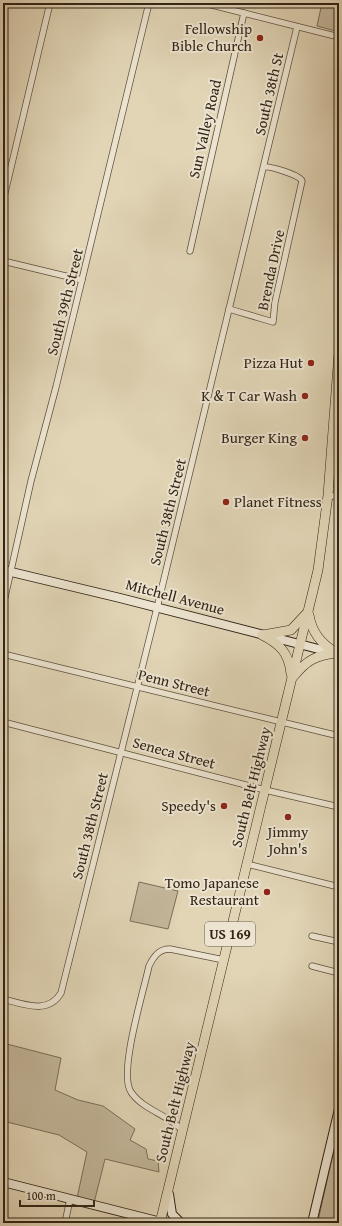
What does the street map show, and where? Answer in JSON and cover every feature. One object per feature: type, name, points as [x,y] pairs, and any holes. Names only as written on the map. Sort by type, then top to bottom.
[{"type":"main road","name":"South Belt Highway","points":[[162,1223],[168,1186],[301,645],[318,570],[328,495],[339,353]]},
{"type":"main road","points":[[262,635],[282,633],[291,630],[297,625],[309,609]]},
{"type":"main road","points":[[309,609],[314,633],[318,639],[338,654]]},
{"type":"main road","points":[[262,635],[274,640],[284,650],[290,662],[292,679]]},
{"type":"main road","points":[[292,679],[303,665],[312,659],[318,656],[338,654]]},
{"type":"street","points":[[3,201],[50,3]]},
{"type":"street","name":"South 39th Street","points":[[3,606],[7,571],[82,280],[116,132],[149,3]]},
{"type":"street","points":[[204,3],[339,37]]},
{"type":"street","name":"Sun Valley Road","points":[[190,251],[244,13]]},
{"type":"street","name":"South 38th St","points":[[264,168],[297,26]]},
{"type":"street","name":"Brenda Drive","points":[[229,309],[273,322],[275,302],[294,223],[302,181],[301,178],[284,172],[271,168],[264,168]]},
{"type":"street","name":"South 38th Street","points":[[3,999],[42,1007],[47,1006],[60,995],[157,608],[264,168]]},
{"type":"street","points":[[3,261],[82,280]]},
{"type":"street","points":[[328,495],[339,497]]},
{"type":"street","name":"Mitchell Avenue","points":[[7,571],[338,654]]},
{"type":"street","name":"Penn Street","points":[[3,654],[339,736]]},
{"type":"street","name":"Seneca Street","points":[[3,722],[265,790],[339,807]]},
{"type":"street","points":[[247,864],[339,887]]},
{"type":"street","points":[[312,936],[339,942]]},
{"type":"street","points":[[182,1130],[131,1092],[127,1080],[128,1051],[150,966],[156,955],[165,949],[170,949],[224,960]]},
{"type":"street","points":[[312,966],[339,973]]},
{"type":"street","points":[[312,1223],[339,1109]]},
{"type":"street","points":[[3,1182],[162,1223]]},
{"type":"street","points":[[168,1186],[172,1214],[181,1223]]},
{"type":"street","points":[[65,1223],[70,1199]]},
{"type":"shaded area","points":[[322,3],[339,3],[339,32],[317,26]]},
{"type":"shaded area","points":[[139,882],[178,891],[168,929],[130,921]]},
{"type":"shaded area","points":[[3,1043],[61,1058],[55,1090],[78,1100],[103,1106],[135,1129],[130,1140],[146,1149],[148,1159],[158,1161],[159,1172],[105,1159],[94,1203],[77,1198],[87,1152],[59,1135],[3,1121]]},
{"type":"shaded area","points":[[335,1145],[339,1146],[339,1219],[318,1221]]},
{"type":"place","name":"Fellowship Bible Church","points":[[260,38]]},
{"type":"place","name":"Pizza Hut","points":[[311,363]]},
{"type":"place","name":"K & T Car Wash","points":[[305,396]]},
{"type":"place","name":"Burger King","points":[[305,438]]},
{"type":"place","name":"Planet Fitness","points":[[226,502]]},
{"type":"place","name":"Speedy's","points":[[224,806]]},
{"type":"place","name":"Jimmy John's","points":[[288,817]]},
{"type":"place","name":"Tomo Japanese Restaurant","points":[[267,892]]}]
